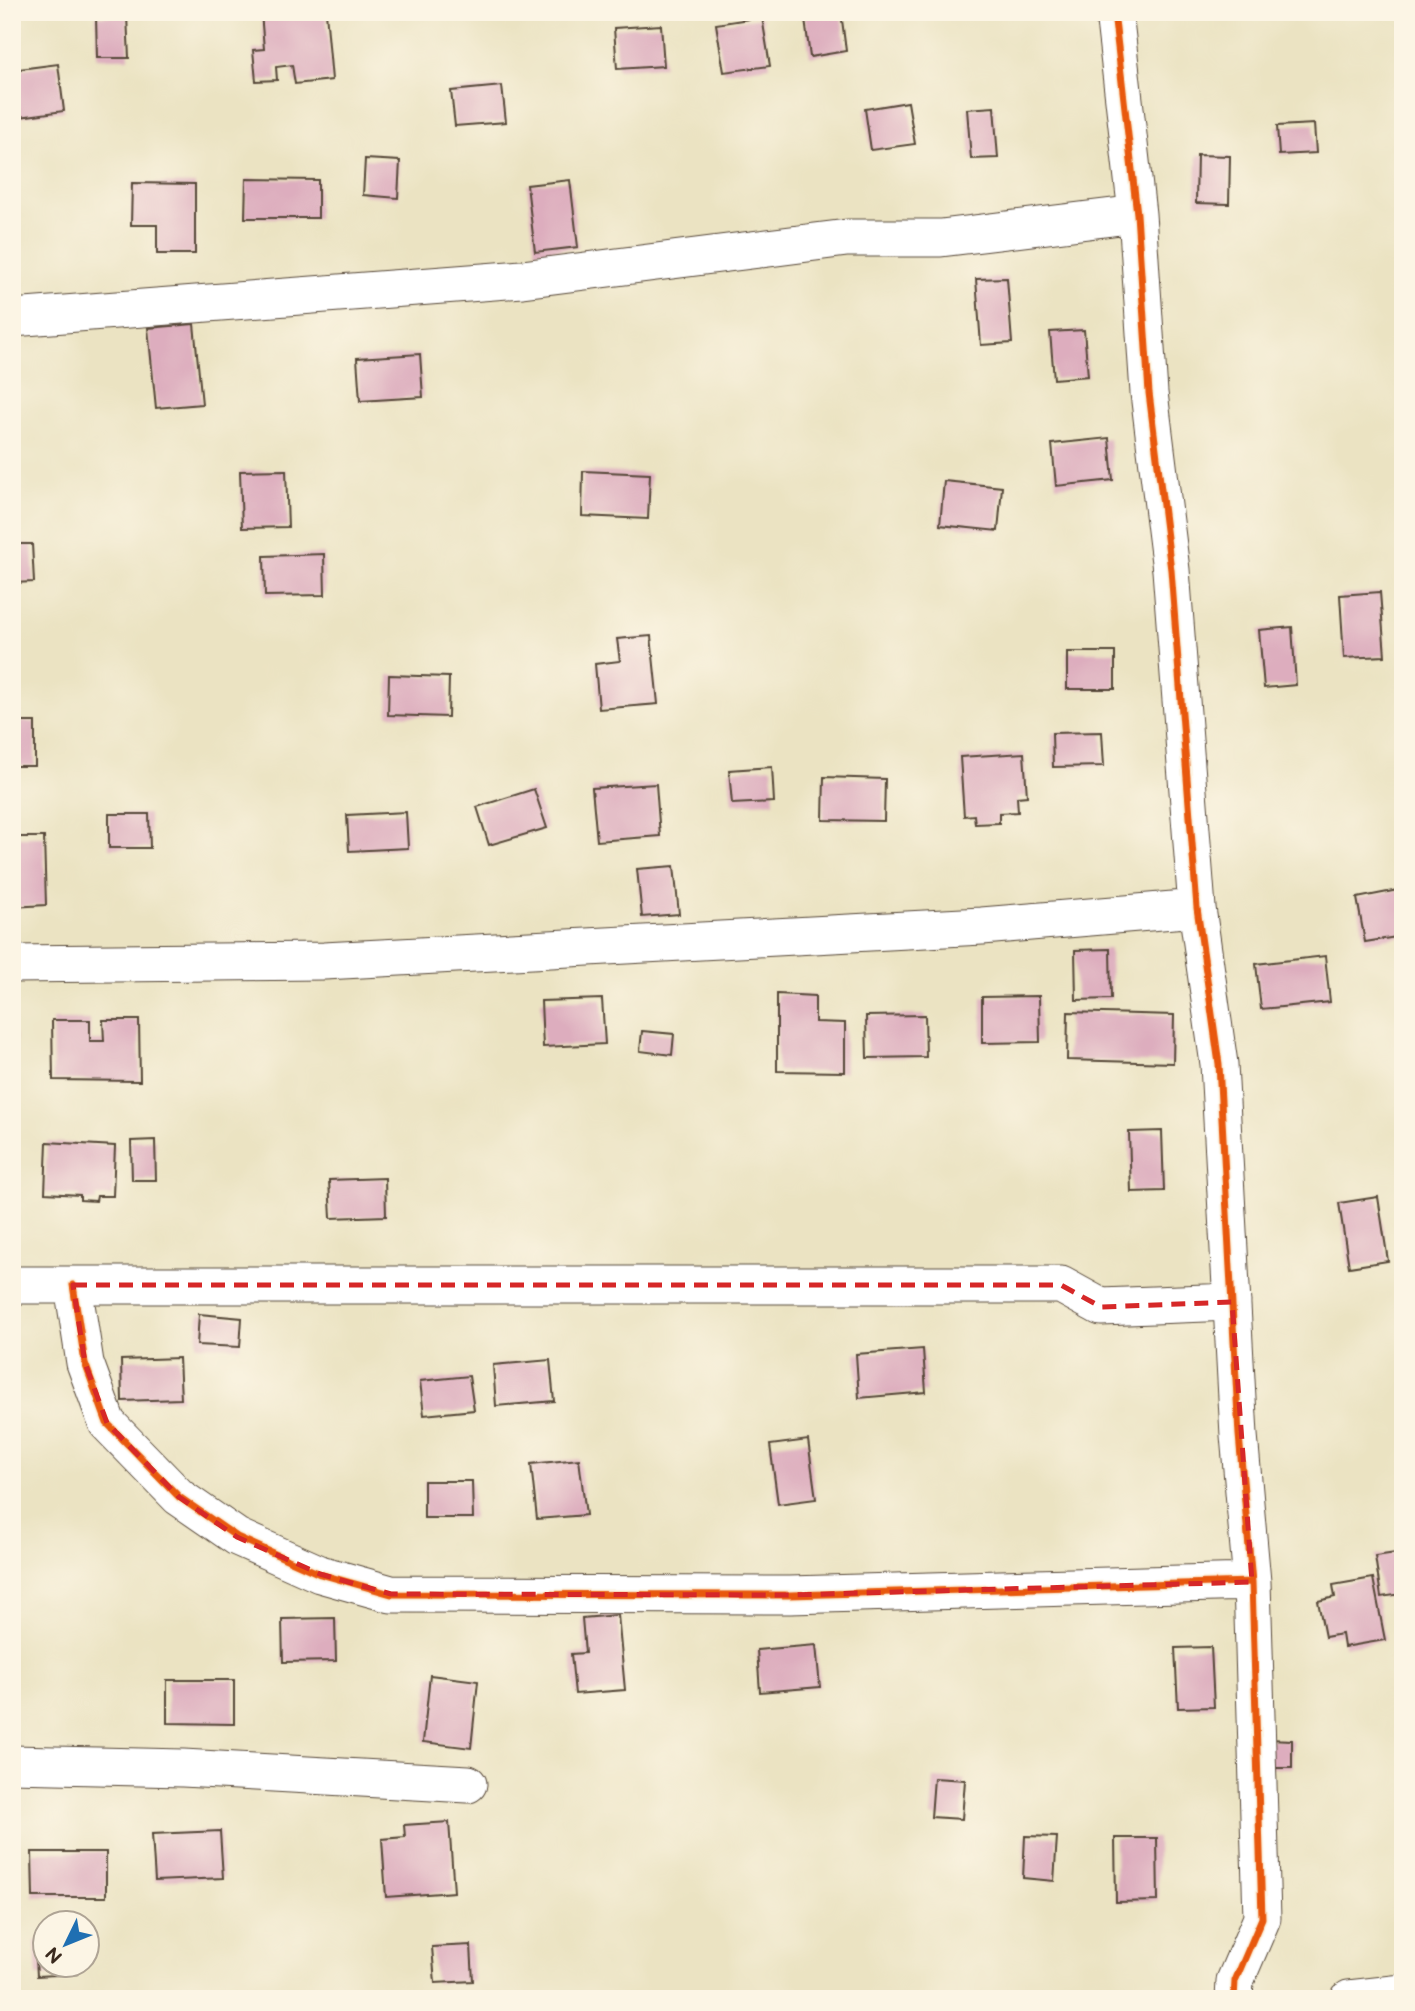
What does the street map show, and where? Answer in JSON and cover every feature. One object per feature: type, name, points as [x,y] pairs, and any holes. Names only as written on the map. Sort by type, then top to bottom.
[{"type":"street","points":[[1114,12],[1137,215],[1149,393],[1171,570],[1197,908],[1219,1063],[1240,1435],[1252,1582],[1262,1918],[1235,1981],[1234,1999]]},
{"type":"street","points":[[12,318],[522,279],[847,238],[941,238],[1137,215]]},
{"type":"street","points":[[12,964],[324,961],[982,926],[1197,908]]},
{"type":"street","points":[[12,1285],[1061,1285],[1101,1307],[1232,1303]]},
{"type":"street","points":[[73,1285],[85,1363],[107,1423],[179,1497],[237,1537],[320,1574],[391,1594],[790,1595],[1252,1582]]},
{"type":"street","points":[[12,1764],[183,1768],[468,1784]]},
{"type":"street","points":[[1349,1999],[1403,1993]]},
{"type":"highlighted area","points":[[73,1285],[1061,1285],[1101,1307],[1232,1302],[1252,1582],[790,1595],[391,1594],[320,1574],[237,1537],[179,1497],[107,1423],[85,1363]]},
{"type":"building","points":[[261,12],[326,12],[332,80],[295,84],[292,65],[276,67],[277,80],[256,81],[253,50],[264,49]]},
{"type":"building","points":[[804,12],[841,12],[846,51],[810,57]]},
{"type":"building","points":[[96,16],[127,16],[129,58],[97,58]]},
{"type":"building","points":[[762,17],[770,66],[724,72],[716,24]]},
{"type":"building","points":[[661,25],[664,66],[617,69],[614,28]]},
{"type":"building","points":[[58,64],[64,111],[12,118],[12,70]]},
{"type":"building","points":[[502,86],[506,122],[455,126],[451,91]]},
{"type":"building","points":[[908,102],[915,144],[871,150],[865,109]]},
{"type":"building","points":[[994,107],[998,158],[971,159],[967,109]]},
{"type":"building","points":[[1314,124],[1316,153],[1279,155],[1277,126]]},
{"type":"building","points":[[1197,155],[1230,156],[1229,204],[1196,203]]},
{"type":"building","points":[[365,159],[400,161],[398,198],[363,195]]},
{"type":"building","points":[[246,179],[318,180],[318,218],[245,218]]},
{"type":"building","points":[[570,180],[578,247],[535,252],[527,185]]},
{"type":"building","points":[[132,183],[195,184],[195,254],[157,254],[157,225],[131,225]]},
{"type":"building","points":[[1007,278],[1012,343],[981,345],[976,279]]},
{"type":"building","points":[[194,324],[202,404],[156,408],[148,328]]},
{"type":"building","points":[[1084,330],[1088,376],[1054,379],[1050,332]]},
{"type":"building","points":[[420,354],[423,397],[360,401],[357,358]]},
{"type":"building","points":[[1109,438],[1113,480],[1056,486],[1052,444]]},
{"type":"building","points":[[286,470],[288,527],[242,528],[240,471]]},
{"type":"building","points":[[583,471],[650,474],[648,519],[582,516]]},
{"type":"building","points":[[944,481],[1002,487],[998,531],[940,525]]},
{"type":"building","points":[[12,544],[32,544],[34,582],[12,583]]},
{"type":"building","points":[[324,554],[325,595],[265,596],[264,556]]},
{"type":"building","points":[[1380,592],[1385,656],[1344,658],[1340,595]]},
{"type":"building","points":[[1292,627],[1296,685],[1264,688],[1259,630]]},
{"type":"building","points":[[651,636],[658,704],[599,709],[595,664],[620,661],[617,639]]},
{"type":"building","points":[[1067,652],[1115,652],[1115,689],[1067,689]]},
{"type":"building","points":[[389,675],[449,677],[448,717],[388,715]]},
{"type":"building","points":[[12,722],[35,722],[35,766],[12,766]]},
{"type":"building","points":[[1102,732],[1104,766],[1053,767],[1052,733]]},
{"type":"building","points":[[1024,753],[1027,796],[1017,797],[1018,812],[999,813],[999,823],[975,824],[974,815],[964,816],[960,757]]},
{"type":"building","points":[[772,767],[774,802],[732,804],[729,770]]},
{"type":"building","points":[[824,777],[885,779],[884,821],[823,820]]},
{"type":"building","points":[[656,784],[660,836],[597,841],[592,788]]},
{"type":"building","points":[[534,789],[547,828],[489,845],[477,807]]},
{"type":"building","points":[[406,812],[408,848],[349,851],[347,815]]},
{"type":"building","points":[[109,814],[149,814],[150,848],[109,848]]},
{"type":"building","points":[[12,837],[44,837],[46,905],[12,907]]},
{"type":"building","points":[[674,866],[679,914],[642,917],[637,869]]},
{"type":"building","points":[[1403,889],[1403,936],[1365,942],[1357,898]]},
{"type":"building","points":[[1110,949],[1111,999],[1076,1000],[1075,950]]},
{"type":"building","points":[[1325,956],[1330,1002],[1261,1009],[1256,964]]},
{"type":"building","points":[[777,994],[815,996],[815,1022],[845,1023],[845,1072],[777,1071]]},
{"type":"building","points":[[1039,996],[1040,1042],[982,1043],[982,997]]},
{"type":"building","points":[[602,999],[605,1044],[543,1047],[541,1001]]},
{"type":"building","points":[[1068,1012],[1174,1015],[1173,1063],[1067,1060]]},
{"type":"building","points":[[925,1015],[926,1057],[867,1058],[866,1016]]},
{"type":"building","points":[[52,1020],[90,1020],[90,1041],[104,1041],[103,1020],[139,1020],[140,1081],[53,1080]]},
{"type":"building","points":[[642,1031],[674,1034],[672,1055],[640,1051]]},
{"type":"building","points":[[12,1034],[16,1034],[16,1074],[12,1074]]},
{"type":"building","points":[[1162,1131],[1164,1191],[1131,1192],[1129,1132]]},
{"type":"building","points":[[155,1140],[156,1180],[132,1180],[131,1141]]},
{"type":"building","points":[[47,1142],[115,1146],[113,1196],[97,1196],[96,1201],[80,1200],[80,1195],[45,1193]]},
{"type":"building","points":[[385,1178],[386,1216],[331,1218],[329,1180]]},
{"type":"building","points":[[1378,1197],[1388,1261],[1349,1267],[1339,1203]]},
{"type":"building","points":[[199,1314],[242,1318],[240,1347],[197,1345]]},
{"type":"building","points":[[923,1349],[926,1392],[859,1398],[856,1354]]},
{"type":"building","points":[[179,1358],[181,1399],[122,1401],[121,1360]]},
{"type":"building","points":[[550,1360],[554,1401],[496,1406],[493,1365]]},
{"type":"building","points":[[469,1376],[474,1410],[424,1415],[420,1381]]},
{"type":"building","points":[[808,1440],[816,1499],[778,1504],[770,1445]]},
{"type":"building","points":[[579,1459],[586,1515],[537,1519],[531,1464]]},
{"type":"building","points":[[424,1481],[472,1481],[473,1518],[424,1518]]},
{"type":"building","points":[[1403,1552],[1403,1594],[1381,1597],[1375,1556]]},
{"type":"building","points":[[1373,1578],[1385,1640],[1344,1647],[1342,1634],[1325,1637],[1318,1601],[1335,1597],[1333,1585]]},
{"type":"building","points":[[618,1615],[625,1690],[575,1694],[571,1654],[585,1653],[582,1618]]},
{"type":"building","points":[[335,1618],[336,1661],[283,1662],[282,1619]]},
{"type":"building","points":[[816,1645],[820,1687],[760,1692],[757,1650]]},
{"type":"building","points":[[1211,1647],[1214,1707],[1178,1708],[1175,1648]]},
{"type":"building","points":[[430,1675],[478,1681],[471,1748],[423,1742]]},
{"type":"building","points":[[167,1680],[234,1680],[234,1724],[167,1723]]},
{"type":"building","points":[[1267,1739],[1292,1740],[1292,1768],[1268,1768]]},
{"type":"building","points":[[934,1778],[965,1780],[962,1819],[931,1817]]},
{"type":"building","points":[[449,1822],[454,1892],[386,1897],[382,1839],[405,1837],[404,1825]]},
{"type":"building","points":[[220,1831],[223,1878],[155,1881],[152,1834]]},
{"type":"building","points":[[1025,1836],[1057,1837],[1054,1881],[1023,1878]]},
{"type":"building","points":[[1115,1838],[1157,1838],[1158,1901],[1116,1902]]},
{"type":"building","points":[[32,1852],[106,1852],[106,1897],[33,1897]]},
{"type":"building","points":[[471,1945],[473,1981],[435,1983],[432,1947]]},
{"type":"cycle path","points":[[1114,12],[1137,214],[1149,393],[1171,570],[1197,908],[1219,1064],[1239,1435],[1252,1582],[1262,1918],[1235,1981],[1234,1999]]},
{"type":"cycle path","points":[[73,1285],[85,1363],[107,1423],[179,1497],[237,1537],[320,1574],[391,1594],[790,1595],[1252,1582]]}]
